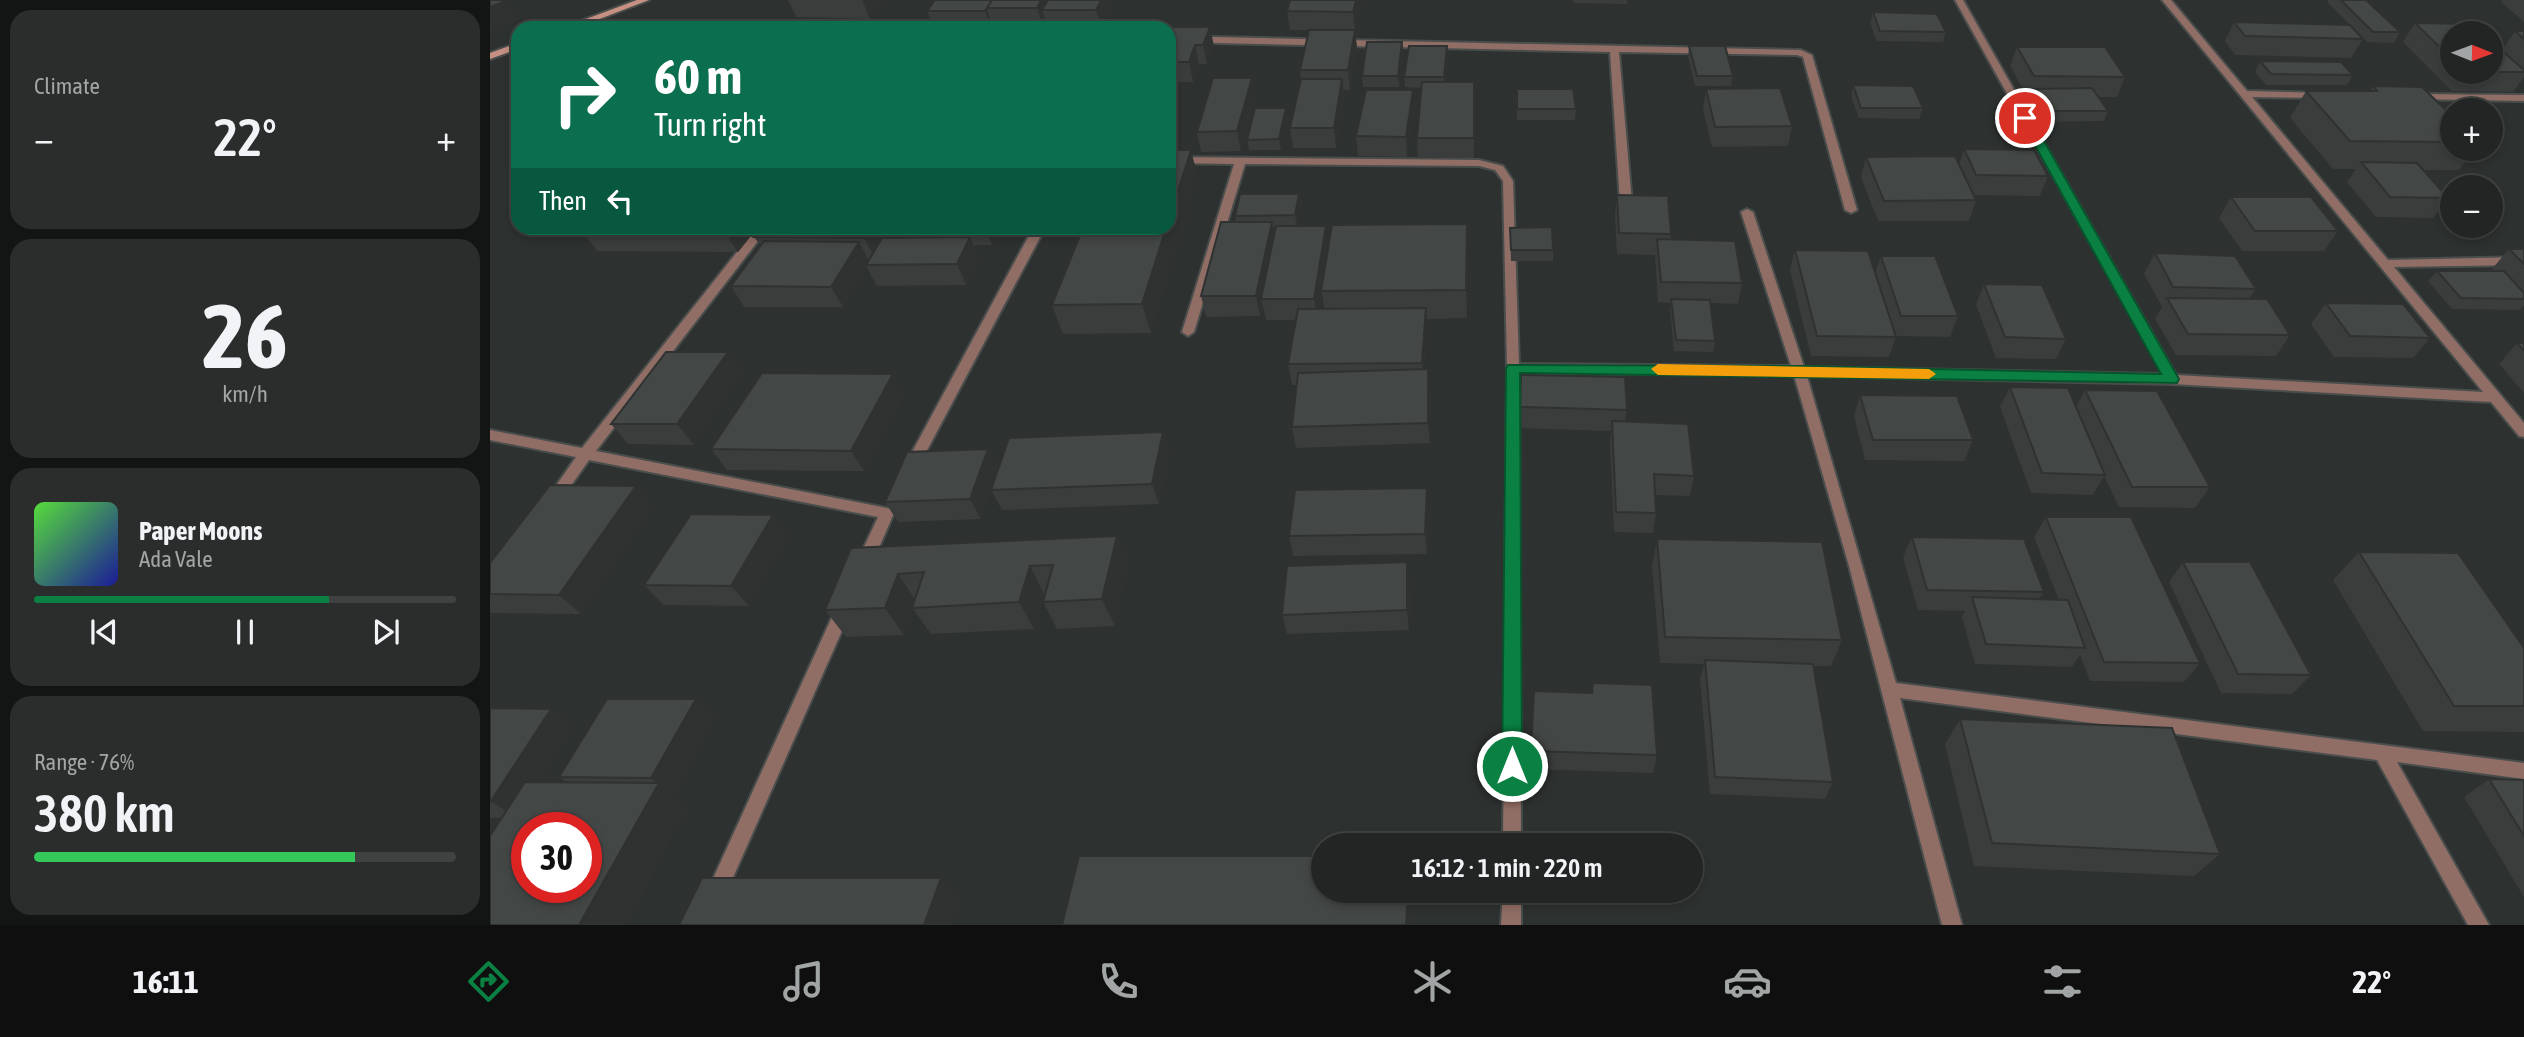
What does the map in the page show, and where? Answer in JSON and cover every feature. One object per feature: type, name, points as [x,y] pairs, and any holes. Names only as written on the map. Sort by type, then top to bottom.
[{"type":"main road","points":[[586,21],[645,0]]},
{"type":"main road","points":[[490,56],[511,48]]},
{"type":"street","points":[[1959,0],[2172,379]]},
{"type":"street","points":[[2166,0],[2524,432]]},
{"type":"street","points":[[1176,39],[1798,52],[1807,55],[1850,210]]},
{"type":"street","points":[[1614,49],[1626,204]]},
{"type":"street","points":[[2244,94],[2337,96]]},
{"type":"street","points":[[2404,97],[2524,98]]},
{"type":"street","points":[[1176,160],[1479,163],[1499,168],[1508,181],[1513,368],[1512,833]]},
{"type":"street","points":[[1188,332],[1241,160]]},
{"type":"street","points":[[1748,212],[1800,371],[1890,689],[1952,925]]},
{"type":"street","points":[[542,516],[587,452],[757,235]]},
{"type":"street","points":[[906,477],[1035,235]]},
{"type":"street","points":[[2383,264],[2524,261]]},
{"type":"street","points":[[1513,368],[2172,379],[2493,397]]},
{"type":"street","points":[[490,435],[890,507],[702,925]]},
{"type":"street","points":[[1890,689],[2524,771]]},
{"type":"street","points":[[2381,751],[2479,925]]},
{"type":"street","points":[[1511,925],[1512,903]]},
{"type":"building","points":[[490,0],[505,0],[506,1],[490,7]]},
{"type":"building","points":[[935,0],[992,0],[985,11],[927,11]]},
{"type":"building","points":[[992,0],[1041,0],[1037,8],[987,8]]},
{"type":"building","points":[[1048,0],[1101,0],[1096,10],[1042,10]]},
{"type":"building","points":[[1290,0],[1356,0],[1353,12],[1287,11]]},
{"type":"building","points":[[2341,0],[2366,0],[2400,32],[2373,32]]},
{"type":"building","points":[[1873,12],[1937,14],[1946,32],[1880,31]]},
{"type":"building","points":[[2234,22],[2350,25],[2363,39],[2245,36]]},
{"type":"building","points":[[2415,23],[2440,23],[2440,47]]},
{"type":"building","points":[[1176,27],[1210,27],[1203,45],[1195,45],[1189,62],[1176,62]]},
{"type":"building","points":[[1309,30],[1355,30],[1348,70],[1300,70]]},
{"type":"building","points":[[2515,31],[2524,31],[2524,39]]},
{"type":"building","points":[[1367,42],[1402,42],[1398,76],[1362,76]]},
{"type":"building","points":[[1409,46],[1447,46],[1444,77],[1404,77]]},
{"type":"building","points":[[1689,46],[1725,46],[1733,76],[1697,76]]},
{"type":"building","points":[[2017,47],[2105,47],[2125,77],[2034,76]]},
{"type":"building","points":[[2503,51],[2524,70],[2503,72]]},
{"type":"building","points":[[2260,61],[2341,62],[2353,75],[2271,74]]},
{"type":"building","points":[[1213,78],[1252,78],[1237,131],[1197,132]]},
{"type":"building","points":[[1301,79],[1342,79],[1334,128],[1290,128]]},
{"type":"building","points":[[1422,82],[1474,82],[1474,138],[1417,138]]},
{"type":"building","points":[[1853,85],[1913,86],[1923,108],[1861,108]]},
{"type":"building","points":[[2373,86],[2422,87],[2440,104],[2440,142],[2350,141],[2306,91],[2377,91]]},
{"type":"building","points":[[1780,88],[1792,126],[1715,127],[1706,89]]},
{"type":"building","points":[[2092,88],[2108,111],[2047,111],[2033,89]]},
{"type":"building","points":[[1517,89],[1573,89],[1576,109],[1517,109]]},
{"type":"building","points":[[1366,90],[1413,90],[1406,137],[1356,136]]},
{"type":"building","points":[[1255,108],[1286,108],[1279,139],[1247,140]]},
{"type":"building","points":[[1964,149],[2034,150],[2048,176],[1976,175]]},
{"type":"building","points":[[1176,150],[1191,150],[1176,197]]},
{"type":"building","points":[[1955,156],[1976,200],[1884,201],[1866,157]]},
{"type":"building","points":[[2361,162],[2417,163],[2440,189],[2440,198],[2390,197]]},
{"type":"building","points":[[1240,194],[1299,194],[1295,215],[1235,216]]},
{"type":"building","points":[[1617,195],[1668,196],[1671,234],[1619,233]]},
{"type":"building","points":[[2231,197],[2311,197],[2338,231],[2255,231]]},
{"type":"building","points":[[1221,222],[1272,222],[1256,296],[1201,296]]},
{"type":"building","points":[[1467,224],[1466,290],[1321,291],[1332,225]]},
{"type":"building","points":[[1276,226],[1326,226],[1314,299],[1261,299]]},
{"type":"building","points":[[1552,227],[1553,250],[1511,250],[1510,228]]},
{"type":"building","points":[[756,235],[866,235],[864,238],[754,237]]},
{"type":"building","points":[[1080,235],[1164,235],[1142,304],[1052,305]]},
{"type":"building","points":[[970,237],[957,264],[866,265],[882,238]]},
{"type":"building","points":[[1657,239],[1735,241],[1742,283],[1661,282]]},
{"type":"building","points":[[764,241],[859,242],[831,287],[731,286]]},
{"type":"building","points":[[2509,249],[2524,249],[2524,264]]},
{"type":"building","points":[[1795,250],[1868,251],[1896,337],[1817,336]]},
{"type":"building","points":[[2155,253],[2235,256],[2256,289],[2173,287]]},
{"type":"building","points":[[1881,256],[1935,256],[1958,316],[1901,316]]},
{"type":"building","points":[[2437,271],[2504,271],[2524,293],[2524,299],[2461,298]]},
{"type":"building","points":[[1984,284],[2042,285],[2066,339],[2005,337]]},
{"type":"building","points":[[2167,298],[2267,299],[2290,335],[2188,334]]},
{"type":"building","points":[[1671,299],[1710,300],[1715,341],[1676,340]]},
{"type":"building","points":[[2326,303],[2403,304],[2430,338],[2350,336]]},
{"type":"building","points":[[1426,308],[1422,363],[1288,364],[1298,309]]},
{"type":"building","points":[[666,352],[728,352],[677,424],[611,424]]},
{"type":"building","points":[[1428,369],[1428,423],[1292,427],[1298,373]]},
{"type":"building","points":[[762,373],[893,374],[851,451],[711,449]]},
{"type":"building","points":[[1521,375],[1625,377],[1627,410],[1520,407]]},
{"type":"building","points":[[2010,387],[2068,388],[2105,475],[2042,473]]},
{"type":"building","points":[[2085,390],[2157,391],[2210,487],[2132,487]]},
{"type":"building","points":[[1860,395],[1957,396],[1973,440],[1873,440]]},
{"type":"building","points":[[1612,421],[1688,424],[1694,476],[1654,474],[1656,513],[1616,512]]},
{"type":"building","points":[[1163,432],[1152,484],[991,490],[1009,438]]},
{"type":"building","points":[[988,449],[970,499],[885,502],[907,452]]},
{"type":"building","points":[[550,485],[636,486],[559,595],[490,594],[490,563]]},
{"type":"building","points":[[1427,488],[1425,534],[1289,536],[1295,490]]},
{"type":"building","points":[[691,514],[773,515],[731,586],[644,585]]},
{"type":"building","points":[[2046,517],[2131,517],[2200,663],[2104,662]]},
{"type":"building","points":[[1117,536],[1102,599],[1043,602],[1053,565],[1030,566],[1019,602],[912,608],[924,572],[898,574],[885,608],[825,610],[851,548]]},
{"type":"building","points":[[1912,537],[2024,539],[2044,592],[1927,590]]},
{"type":"building","points":[[1657,539],[1822,542],[1842,640],[1665,637]]},
{"type":"building","points":[[2359,552],[2458,553],[2524,648],[2524,706],[2454,706]]},
{"type":"building","points":[[1407,562],[1407,610],[1282,615],[1287,566]]},
{"type":"building","points":[[2183,562],[2250,562],[2311,675],[2238,674]]},
{"type":"building","points":[[1972,597],[2068,600],[2085,648],[1986,644]]},
{"type":"building","points":[[1705,660],[1813,664],[1833,782],[1715,777]]},
{"type":"building","points":[[1593,683],[1652,685],[1657,755],[1531,751],[1534,691],[1592,693]]},
{"type":"building","points":[[607,699],[696,699],[651,778],[559,777]]},
{"type":"building","points":[[490,708],[551,709],[491,801],[490,801]]},
{"type":"building","points":[[1960,719],[2172,728],[2220,854],[1992,843]]},
{"type":"building","points":[[2489,779],[2524,780],[2524,836]]},
{"type":"building","points":[[525,782],[659,783],[602,884],[602,812],[511,812],[511,903],[591,903],[579,925],[490,925],[490,836]]},
{"type":"building","points":[[1079,856],[1311,856],[1311,903],[1407,903],[1406,925],[1062,925]]},
{"type":"building","points":[[702,878],[941,878],[924,925],[679,925]]},
{"type":"slow traffic","points":[[1658,369],[1929,374]]},
{"type":"route","points":[[1512,766],[1513,368],[2172,379],[2025,118]]}]
